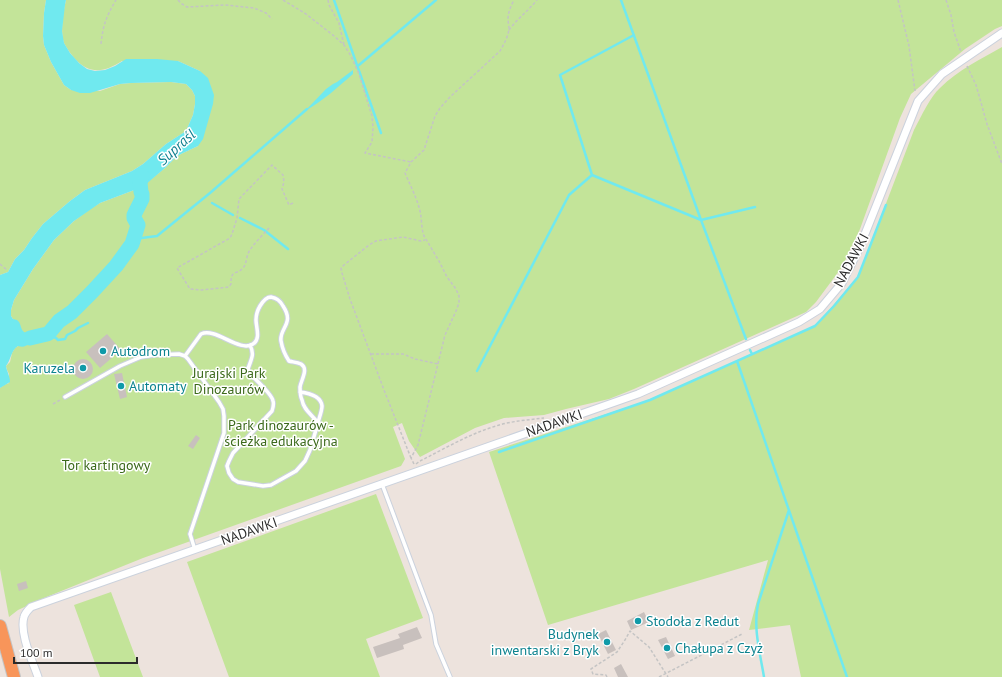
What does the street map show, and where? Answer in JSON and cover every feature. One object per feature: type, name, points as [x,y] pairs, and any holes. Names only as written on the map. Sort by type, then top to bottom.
[{"type":"highway","points":[[0,626],[14,677]]},
{"type":"street","name":"NADAWKI","points":[[38,677],[22,625],[24,615],[31,607],[638,394],[799,322],[820,309],[842,283],[859,249],[918,101],[942,74],[1002,33]]},
{"type":"lane","points":[[185,356],[201,334],[207,332],[236,344],[252,344],[258,337],[256,320],[259,307],[266,298],[275,298],[281,302],[287,313],[287,321],[280,336],[281,341],[289,360],[300,363],[305,369],[300,386],[302,401],[305,410],[318,423]]},
{"type":"lane","points":[[250,345],[253,350],[253,354],[248,369],[249,373],[271,396],[274,402],[272,411],[233,453],[229,460],[227,466],[233,479],[244,483],[264,486],[271,485],[296,471],[305,461],[310,450],[322,405],[316,397],[300,392]]},
{"type":"lane","points":[[66,397],[133,360],[154,355],[179,354],[188,358],[223,409],[225,427],[190,534],[195,550]]},
{"type":"lane","points":[[382,484],[431,615],[436,644],[450,677]]},
{"type":"path","points":[[101,44],[106,19],[116,0]]},
{"type":"path","points":[[178,0],[187,7],[225,5],[254,8],[266,13],[272,19]]},
{"type":"path","points":[[283,0],[306,14],[334,36],[344,45],[351,56],[359,74],[372,116],[372,142],[365,153],[411,162]]},
{"type":"path","points":[[328,0],[329,5],[339,23],[344,45]]},
{"type":"path","points":[[411,458],[418,445],[445,335],[459,303],[459,296],[422,232],[422,219],[417,200],[405,173],[411,162],[424,150],[435,116],[440,108],[500,51],[508,30],[509,13],[514,0]]},
{"type":"path","points":[[508,30],[537,0]]},
{"type":"path","points":[[898,0],[910,46],[915,89],[918,101]]},
{"type":"path","points":[[946,0],[954,32],[976,85],[987,124],[1002,164]]},
{"type":"path","points":[[269,228],[248,252],[244,267],[240,271],[233,274],[231,284],[229,286],[202,290],[190,289],[178,268],[230,238],[237,218],[239,199],[272,165],[283,175],[284,182],[282,189],[289,205],[293,203]]},
{"type":"path","points":[[414,465],[350,299],[341,268],[376,241],[403,237],[421,241],[426,239]]},
{"type":"path","points":[[0,264],[7,270]]},
{"type":"path","points":[[371,354],[402,354],[415,359],[438,364]]},
{"type":"path","points":[[53,404],[66,397]]},
{"type":"path","points":[[401,477],[420,461],[475,434],[496,426],[549,417]]},
{"type":"path","points":[[607,677],[606,675],[593,674],[591,669],[617,652],[626,640],[630,631],[649,647],[668,677]]},
{"type":"path","points":[[659,677],[742,634]]},
{"type":"green space","points":[[0,0],[46,0],[44,13],[44,45],[51,62],[64,85],[71,90],[100,91],[120,84],[171,82],[186,84],[195,96],[195,104],[193,115],[186,131],[166,144],[143,164],[132,171],[85,190],[70,201],[43,224],[24,250],[15,259],[8,272],[0,275]]},
{"type":"green space","points":[[66,0],[1002,0],[1002,26],[965,49],[911,94],[900,118],[860,229],[842,267],[816,302],[806,312],[609,399],[544,415],[504,418],[475,428],[420,457],[409,441],[402,423],[393,427],[405,459],[401,466],[143,558],[44,598],[18,610],[9,617],[0,569],[0,388],[9,383],[9,374],[6,366],[10,362],[12,353],[29,334],[24,333],[11,316],[14,300],[33,269],[54,240],[74,221],[100,203],[144,185],[176,157],[198,146],[200,71],[178,61],[122,61],[110,68],[92,70],[86,68],[75,59],[64,43],[62,28]]},
{"type":"green space","points":[[1002,47],[1002,677],[801,677],[790,625],[749,630],[768,560],[548,625],[489,452],[650,400],[815,326],[858,277],[914,130],[936,92],[954,76],[970,65]]},
{"type":"green space","points":[[376,494],[423,618],[366,639],[380,677],[229,677],[187,562]]},
{"type":"green space","points":[[111,592],[143,677],[100,677],[74,605]]},
{"type":"water","name":"Supraśl","points":[[46,0],[66,0],[62,31],[64,43],[70,53],[87,69],[95,71],[105,70],[126,59],[178,61],[200,71],[208,78],[214,95],[213,104],[203,139],[198,146],[176,157],[141,190],[137,189],[100,203],[74,221],[54,240],[33,269],[14,300],[11,310],[11,316],[19,322],[24,332],[32,334],[48,331],[50,336],[34,340],[24,347],[18,346],[16,348],[6,366],[10,382],[0,388],[0,275],[8,272],[15,259],[24,250],[43,224],[70,201],[85,190],[132,171],[143,164],[166,144],[186,131],[193,115],[195,104],[195,96],[186,84],[171,82],[120,84],[90,93],[80,93],[71,90],[64,85],[51,62],[44,45],[44,13]]},
{"type":"water","points":[[353,70],[353,74],[336,89],[305,111],[326,89]]},
{"type":"building","name":"Autodrom","points":[[107,334],[121,350],[100,368],[86,352]]},
{"type":"building","name":"Karuzela","points":[[83,359],[90,362],[93,369],[90,376],[83,379],[76,376],[73,369],[76,362]]},
{"type":"building","name":"Automaty","points":[[122,373],[127,397],[120,399],[114,374]]},
{"type":"building","points":[[196,435],[200,438],[193,449],[188,446]]},
{"type":"building","points":[[26,581],[28,588],[19,591],[17,584]]},
{"type":"building","name":"Stodoła z Redut","points":[[644,612],[649,622],[631,630],[627,621]]},
{"type":"building","points":[[417,627],[422,638],[403,645],[404,649],[377,658],[373,647],[400,638],[398,634]]},
{"type":"building","name":"Budynek inwentarski z Bryk","points":[[606,630],[616,650],[608,654],[598,634]]},
{"type":"building","name":"Chałupa z Czyż","points":[[666,637],[675,656],[668,659],[658,640]]},
{"type":"building","points":[[621,664],[628,677],[618,677],[614,668]]},
{"type":"waterway","points":[[334,0],[381,133]]},
{"type":"waterway","points":[[359,65],[436,0]]},
{"type":"waterway","points":[[621,0],[746,339]]},
{"type":"waterway","points":[[477,371],[569,195],[592,175],[560,75],[634,35]]},
{"type":"waterway","points":[[134,239],[157,236],[210,193],[307,109]]},
{"type":"waterway","points":[[592,175],[701,220],[755,207]]},
{"type":"waterway","points":[[30,338],[49,333],[59,321],[72,312],[116,266],[132,244],[138,225],[134,215],[142,199],[140,183],[142,176]]},
{"type":"waterway","points":[[212,203],[233,215]]},
{"type":"waterway","points":[[499,452],[650,400],[815,326],[858,277],[886,205]]},
{"type":"waterway","points":[[240,218],[264,230],[288,249]]},
{"type":"waterway","points":[[49,335],[58,340],[65,339],[67,335],[88,323]]},
{"type":"waterway","points":[[750,350],[752,354]]},
{"type":"waterway","points":[[737,361],[847,677]]},
{"type":"waterway","points":[[764,677],[756,622],[758,604],[789,510]]},
{"type":"place","name":"Autodrom","points":[[103,351]]},
{"type":"place","name":"Karuzela","points":[[83,368]]},
{"type":"place","name":"Automaty","points":[[121,386]]},
{"type":"place","name":"Stodoła z Redut","points":[[638,621]]},
{"type":"place","name":"Budynek inwentarski z Bryk","points":[[607,642]]},
{"type":"place","name":"Chałupa z Czyż","points":[[667,648]]},
{"type":"park label","name":"Jurajski Park Dinozaurów","points":[[229,382]]},
{"type":"park label","name":"Park dinozaurów - ścieżka edukacyjna","points":[[281,434]]},
{"type":"park label","name":"Tor kartingowy","points":[[106,465]]}]
